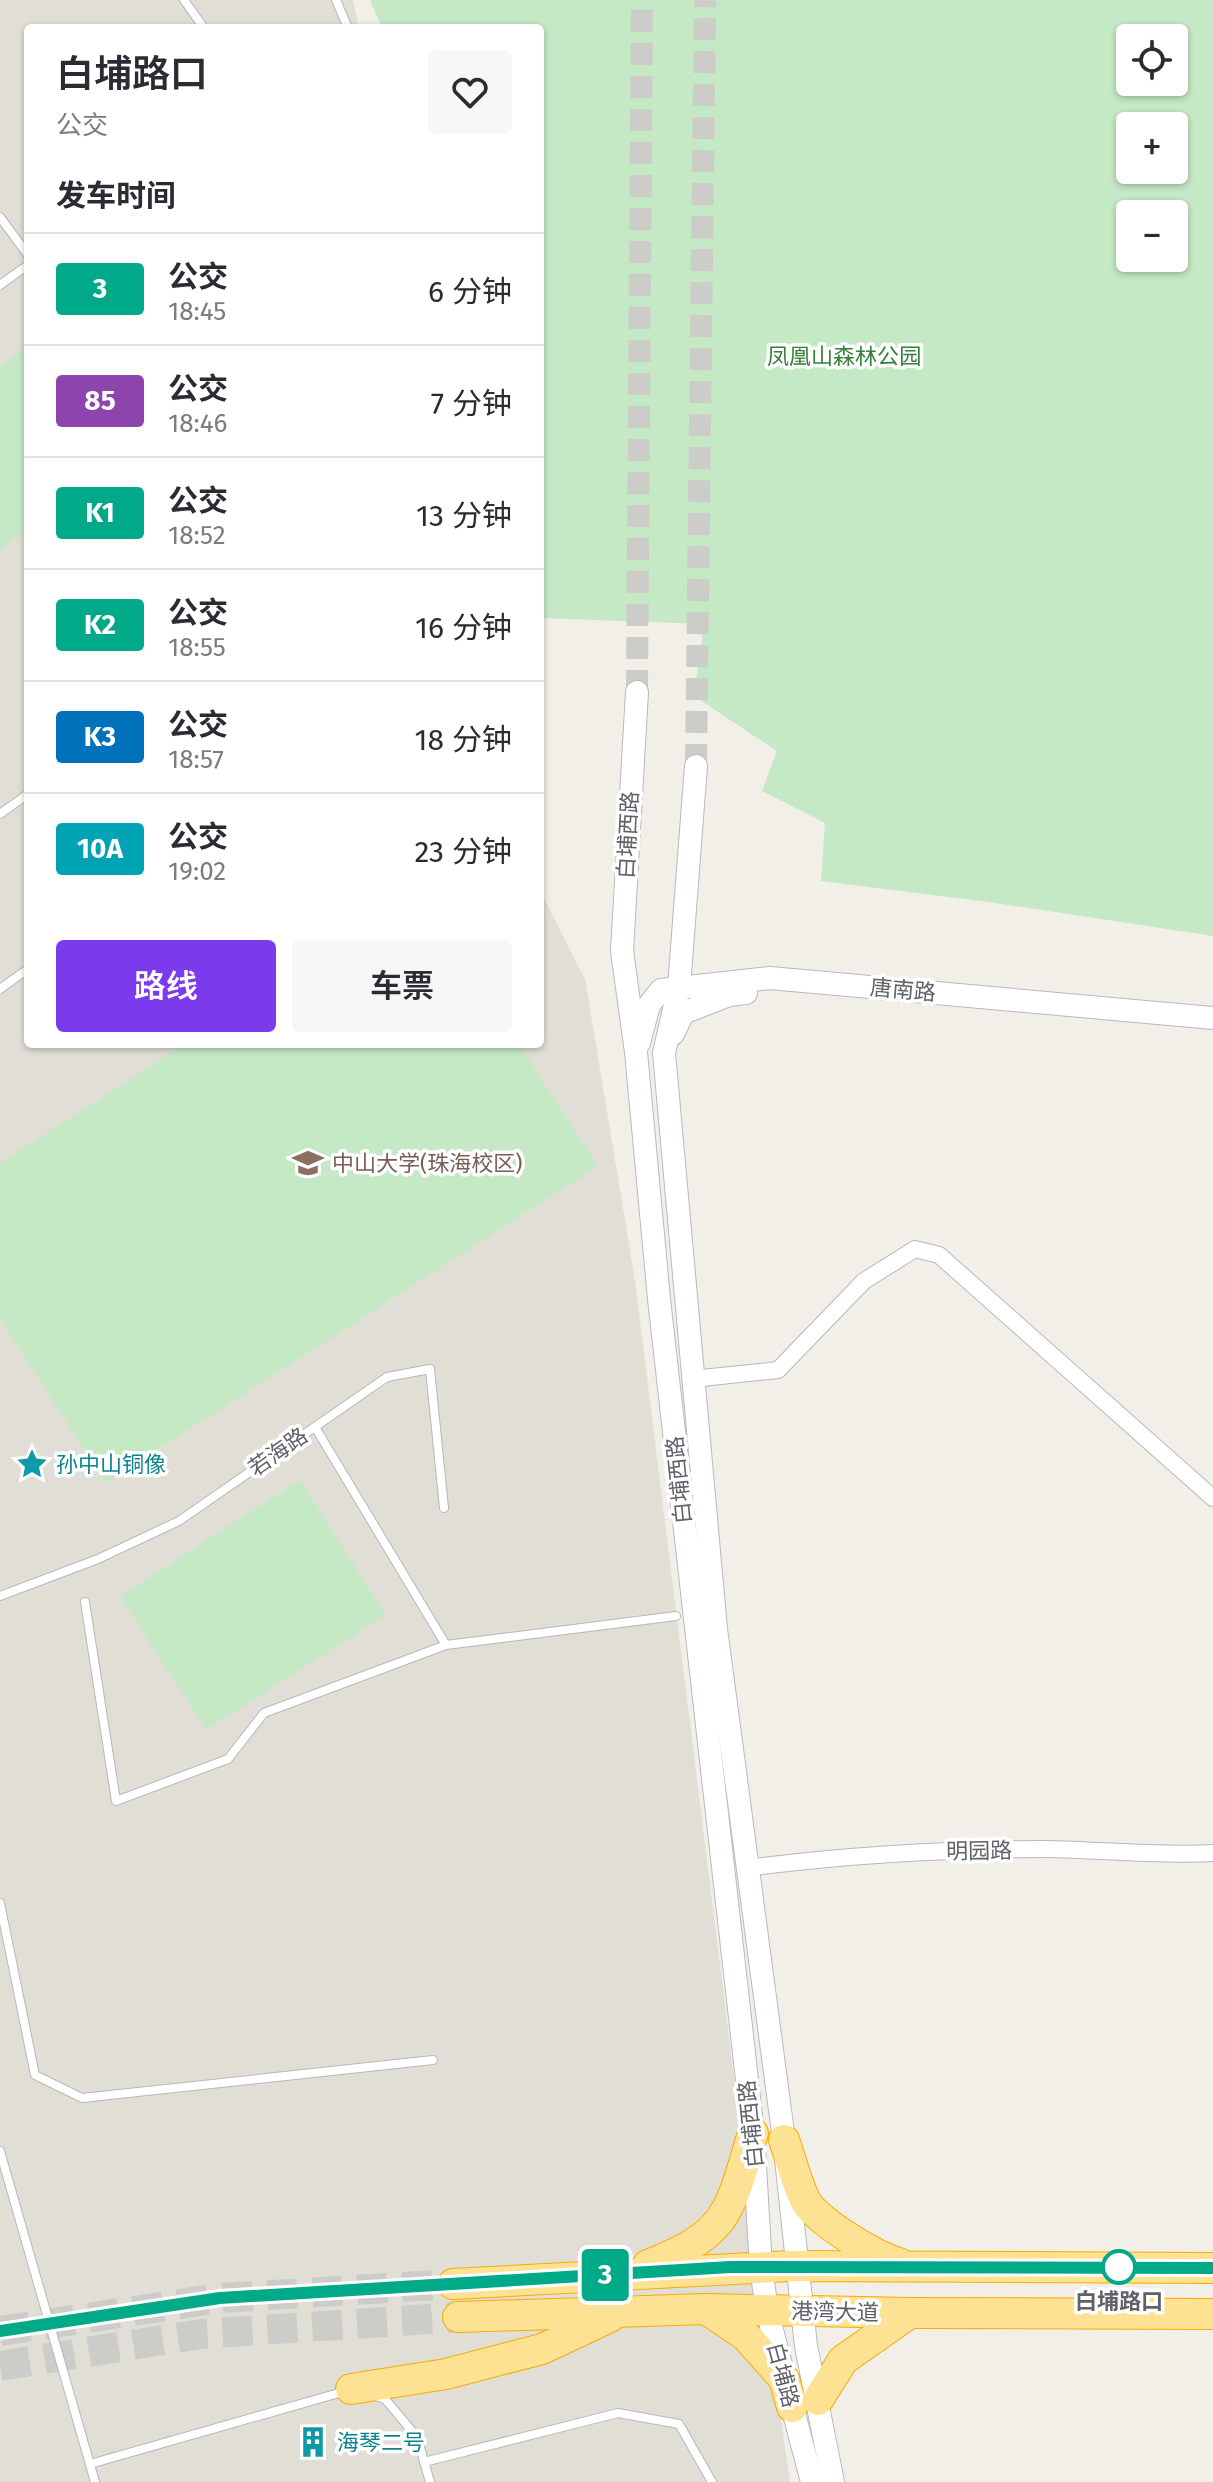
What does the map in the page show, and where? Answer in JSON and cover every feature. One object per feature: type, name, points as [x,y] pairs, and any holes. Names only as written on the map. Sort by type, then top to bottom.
[{"type":"highway","points":[[624,2274],[684,2251],[717,2227],[737,2188],[753,2133]]},
{"type":"highway","points":[[784,2140],[807,2203],[847,2237],[885,2260],[916,2266]]},
{"type":"highway","name":"港湾大道","points":[[453,2284],[797,2266],[1213,2268]]},
{"type":"highway","points":[[990,2267],[962,2281],[959,2294],[968,2307],[993,2313]]},
{"type":"highway","points":[[706,2309],[746,2336],[805,2404],[843,2360],[910,2313]]},
{"type":"highway","name":"港湾大道","points":[[458,2317],[706,2309],[1213,2314]]},
{"type":"highway","points":[[351,2389],[446,2374],[542,2349],[621,2312]]},
{"type":"main road","name":"白埔西路","points":[[637,692],[622,951],[636,1052],[662,1331],[753,2133],[761,2267]]},
{"type":"main road","name":"白埔西路","points":[[696,766],[679,987],[664,1053],[716,1629],[784,2140],[797,2266]]},
{"type":"main road","name":"唐南路","points":[[636,1052],[649,1005],[661,990],[770,978],[1213,1018]]},
{"type":"main road","name":"唐南路","points":[[664,1053],[683,1013],[729,995],[784,990],[1213,1033]]},
{"type":"main road","name":"白埔路","points":[[797,2266],[804,2311],[805,2404],[812,2482]]},
{"type":"main road","name":"白埔路","points":[[761,2267],[767,2311],[833,2482]]},
{"type":"street","points":[[692,1379],[778,1370],[864,1281],[915,1249],[939,1255],[1213,1498]]},
{"type":"street","name":"明园路","points":[[746,1868],[814,1859],[948,1851],[1047,1849],[1213,1853]]},
{"type":"lane","points":[[184,0],[201,24]]},
{"type":"lane","points":[[336,0],[346,24]]},
{"type":"lane","points":[[0,217],[24,250]]},
{"type":"lane","points":[[0,285],[24,268]]},
{"type":"lane","points":[[0,814],[24,797]]},
{"type":"lane","points":[[0,989],[24,972]]},
{"type":"lane","name":"若海路","points":[[0,1596],[98,1559],[179,1521],[387,1377],[430,1369],[444,1508]]},
{"type":"lane","points":[[315,1427],[446,1645]]},
{"type":"lane","points":[[85,1602],[116,1801],[228,1759],[264,1713],[446,1645],[676,1616]]},
{"type":"lane","points":[[0,1903],[35,2075],[82,2098],[433,2060]]},
{"type":"lane","points":[[0,2151],[95,2482]]},
{"type":"lane","points":[[90,2464],[351,2389],[385,2399],[417,2437],[430,2482]]},
{"type":"lane","points":[[424,2462],[618,2413],[679,2424],[712,2482]]},
{"type":"shaded area","name":"中山大学(珠海校区)","points":[[0,0],[353,0],[358,24],[24,24],[24,1048],[544,1048],[544,898],[585,979],[635,1281],[751,2214],[790,2482],[0,2482]]},
{"type":"green space","name":"凤凰山森林公园","points":[[370,0],[1213,0],[1213,936],[989,902],[821,881],[825,823],[762,791],[777,751],[694,696],[704,624],[544,618],[544,24],[380,24]]},
{"type":"green space","points":[[24,349],[24,533],[0,549],[0,366]]},
{"type":"green space","points":[[179,1048],[522,1048],[598,1166],[106,1483],[0,1319],[0,1163]]},
{"type":"green space","points":[[300,1480],[386,1615],[206,1730],[120,1596]]},
{"type":"tunnel","points":[[637,692],[642,0]]},
{"type":"tunnel","points":[[696,766],[705,0]]},
{"type":"tunnel","points":[[0,2331],[220,2298],[453,2284]]},
{"type":"tunnel","points":[[0,2366],[201,2334],[458,2317]]},
{"type":"bus line","name":"3","points":[[0,2331],[220,2298],[730,2267],[1213,2268]]},
{"type":"place","name":"中山大学(珠海校区)","points":[[308,1163]]},
{"type":"place","name":"孙中山铜像","points":[[32,1464]]},
{"type":"place","name":"白埔路口","points":[[1119,2267]]},
{"type":"place","name":"海琴二号","points":[[313,2442]]}]
